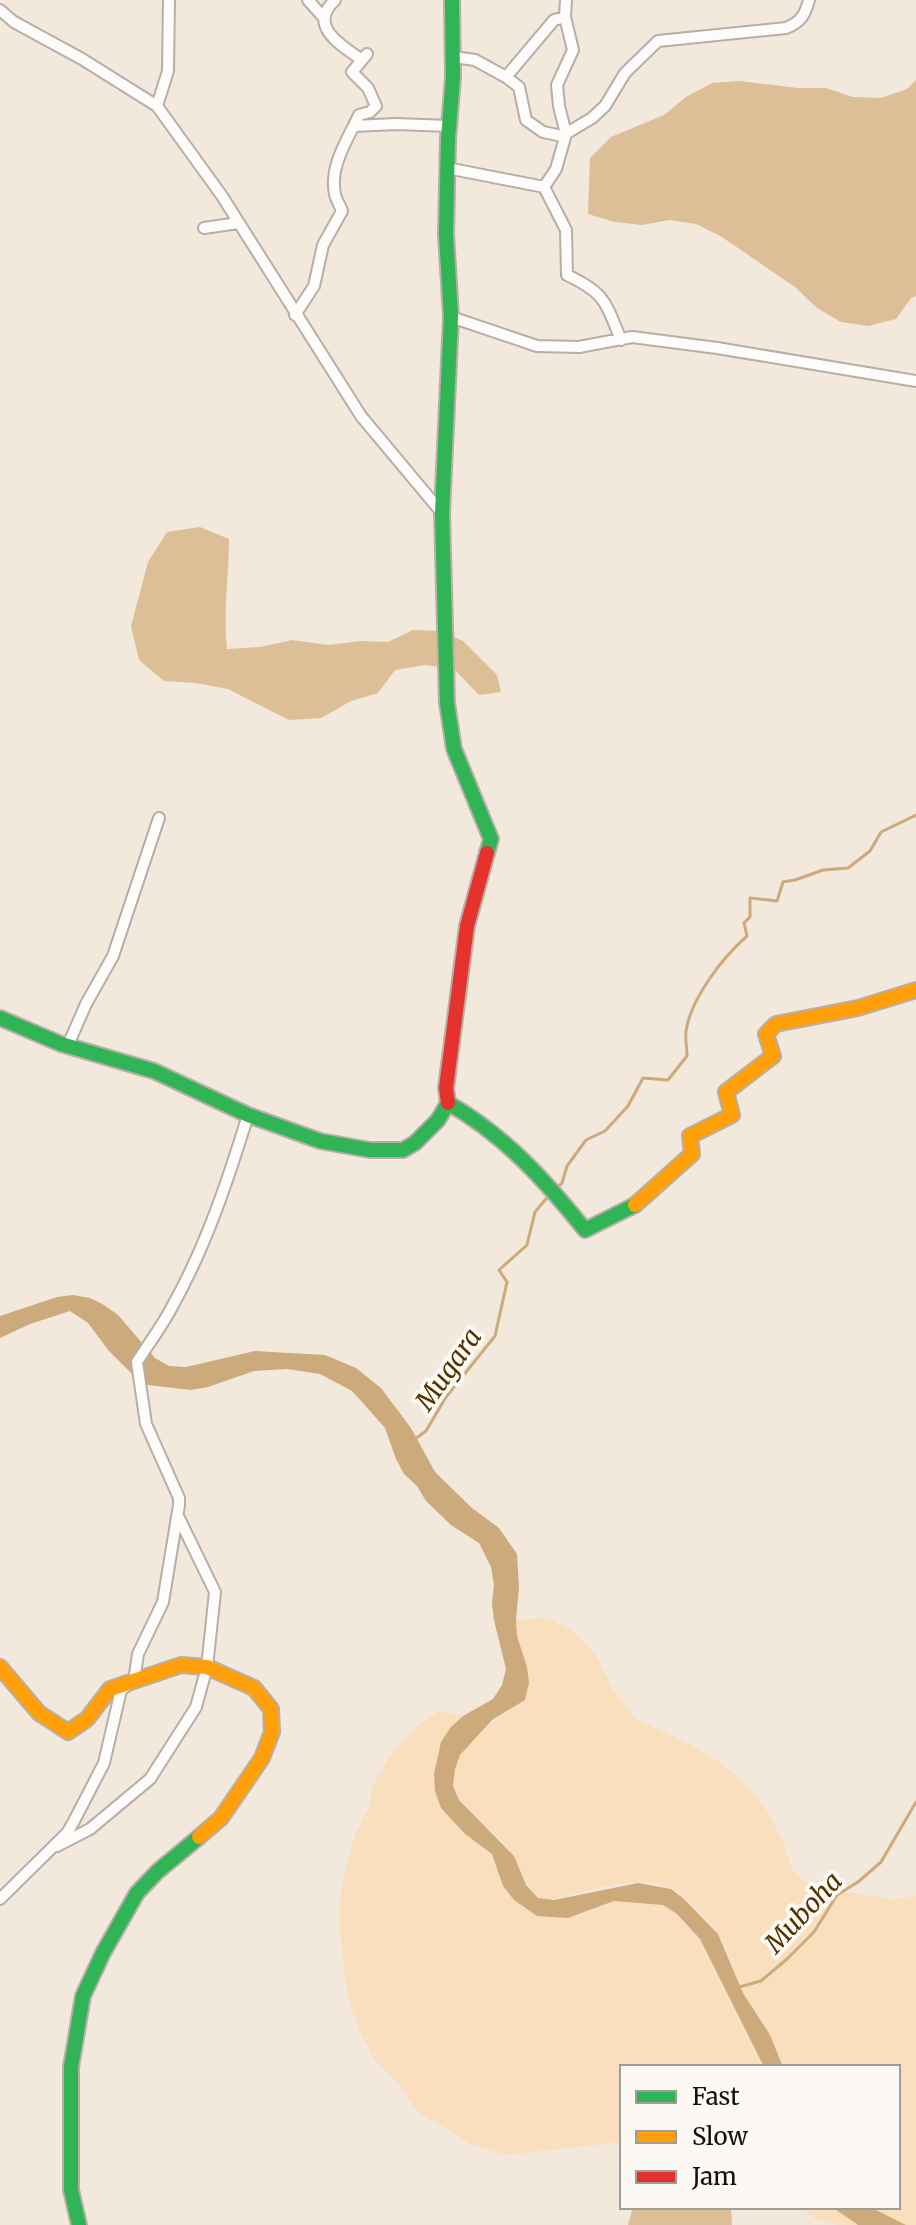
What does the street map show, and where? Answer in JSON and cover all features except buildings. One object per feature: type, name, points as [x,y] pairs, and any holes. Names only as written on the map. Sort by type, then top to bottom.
[{"type":"street","points":[[157,106],[168,71],[169,0]]},
{"type":"street","points":[[295,315],[314,286],[323,245],[342,211],[335,192],[340,154],[359,115],[370,112],[376,106],[368,88],[352,72],[364,57],[335,41],[327,30],[324,18],[308,0]]},
{"type":"street","points":[[324,18],[335,0]]},
{"type":"street","points":[[0,1018],[68,1045],[154,1071],[248,1115],[320,1141],[370,1150],[403,1150],[415,1143],[438,1120],[448,1103],[446,1088],[466,934],[491,839],[452,741],[447,703],[442,513],[451,317],[446,234],[454,57],[452,0]]},
{"type":"street","points":[[544,187],[556,169],[566,134],[557,85],[573,50],[565,17],[566,0]]},
{"type":"street","points":[[454,57],[475,60],[506,77],[519,87],[526,120],[531,126],[562,136],[605,106],[625,73],[658,41],[786,28],[798,24],[805,15],[809,0]]},
{"type":"street","points":[[0,10],[14,22],[82,59],[157,106],[238,223],[361,416],[442,513]]},
{"type":"street","points":[[506,77],[554,20],[565,17]]},
{"type":"street","points":[[354,126],[449,126]]},
{"type":"street","points":[[447,168],[544,187]]},
{"type":"street","points":[[544,187],[566,230],[567,275],[598,292],[621,340]]},
{"type":"street","points":[[204,228],[238,223]]},
{"type":"street","points":[[451,317],[537,346],[564,348],[632,337],[701,345],[916,381]]},
{"type":"street","points":[[68,1045],[86,1004],[113,956],[159,818]]},
{"type":"street","points":[[448,1103],[476,1117],[507,1143],[554,1190],[585,1230],[631,1208],[692,1154],[690,1136],[704,1126],[732,1115],[726,1092],[773,1056],[766,1034],[776,1024],[858,1008],[916,990]]},
{"type":"street","points":[[0,1899],[67,1833],[99,1776],[121,1690],[134,1681],[138,1654],[163,1602],[179,1498],[146,1424],[137,1362],[173,1306],[191,1270],[234,1161],[248,1115]]},
{"type":"street","points":[[46,1852],[90,1829],[150,1779],[196,1707],[207,1667],[215,1592],[178,1516]]},
{"type":"street","points":[[0,1667],[35,1707],[56,1727],[68,1732],[87,1719],[110,1689],[181,1665],[207,1667],[254,1688],[271,1709],[272,1732],[262,1758],[221,1818],[158,1871],[137,1893],[83,1996],[71,2067],[71,2190],[79,2225]]},
{"type":"shaded area","points":[[916,80],[916,296],[911,298],[896,319],[868,326],[841,322],[817,308],[795,287],[722,237],[696,224],[669,220],[642,225],[615,222],[588,214],[590,158],[611,137],[664,115],[686,97],[712,83],[739,81],[826,88],[853,97],[881,98],[907,89]]},
{"type":"shaded area","points":[[200,527],[229,539],[227,649],[260,647],[292,640],[328,645],[388,642],[413,630],[441,631],[463,641],[497,675],[501,692],[479,695],[454,669],[425,665],[395,670],[378,693],[351,701],[321,718],[289,720],[228,689],[164,681],[139,660],[131,626],[148,562],[167,532]]},
{"type":"shaded area","points":[[73,1295],[104,1305],[118,1315],[155,1358],[169,1366],[186,1367],[255,1351],[325,1355],[356,1368],[381,1388],[411,1428],[435,1472],[472,1508],[499,1528],[517,1554],[517,1636],[529,1683],[525,1700],[492,1720],[460,1755],[453,1786],[459,1800],[514,1856],[526,1885],[538,1898],[554,1900],[638,1883],[671,1889],[683,1898],[718,1934],[743,1993],[770,2035],[782,2065],[763,2065],[700,1939],[677,1914],[663,1905],[614,1901],[568,1918],[537,1916],[514,1900],[503,1886],[492,1854],[465,1834],[441,1808],[435,1791],[434,1774],[441,1742],[463,1716],[493,1699],[502,1685],[506,1669],[494,1620],[491,1567],[479,1543],[451,1525],[404,1474],[385,1428],[352,1391],[320,1374],[287,1369],[254,1371],[191,1390],[148,1385],[109,1351],[88,1323],[70,1311],[0,1338],[0,1316],[57,1297]]},
{"type":"shaded area","points":[[547,1618],[574,1631],[597,1657],[613,1689],[634,1718],[693,1746],[747,1785],[767,1811],[783,1841],[793,1872],[812,1886],[895,1900],[916,1895],[916,2225],[906,2225],[874,2209],[900,2209],[900,2065],[782,2065],[743,1992],[721,1939],[687,1900],[661,1885],[635,1882],[556,1898],[541,1898],[526,1883],[504,1844],[461,1802],[454,1789],[453,1776],[457,1762],[474,1737],[508,1712],[516,1620]]},
{"type":"shaded area","points":[[439,1711],[463,1716],[450,1728],[441,1808],[465,1834],[493,1854],[503,1886],[514,1900],[537,1916],[583,1914],[614,1901],[663,1905],[677,1914],[700,1939],[763,2065],[620,2065],[620,2142],[506,2155],[473,2145],[417,2111],[398,2084],[375,2061],[361,2033],[348,2000],[340,1931],[340,1899],[346,1867],[355,1835],[368,1809],[373,1785],[391,1755],[414,1729]]},
{"type":"shaded area","points":[[632,2209],[731,2209],[732,2225],[628,2225]]},
{"type":"shaded area","points":[[804,2209],[835,2209],[858,2225],[820,2221]]},
{"type":"shaded area","points":[[835,2209],[874,2209],[906,2225],[858,2225]]},
{"type":"waterway","name":"Mugara","points":[[556,1188],[562,1183],[567,1166],[586,1140],[605,1131],[628,1106],[643,1078],[668,1080],[687,1056],[686,1031],[694,1005],[718,967],[747,936],[744,923],[750,917],[750,898],[777,901],[783,882],[823,870],[848,868],[870,851],[881,832],[916,815]]},
{"type":"waterway","name":"Mugara","points":[[415,1439],[426,1431],[446,1397],[495,1336],[507,1282],[499,1270],[527,1245],[535,1212],[551,1193]]},
{"type":"waterway","name":"Muboha","points":[[739,1987],[761,1981],[787,1959],[814,1932],[837,1895],[881,1862],[916,1802]]},
{"type":"traffic: fast","points":[[452,0],[453,77],[446,234],[451,317],[442,513],[447,703],[454,749],[491,839],[487,853]]},
{"type":"traffic: fast","points":[[0,1018],[61,1044],[154,1071],[248,1115],[320,1141],[370,1150],[403,1150],[415,1143],[438,1120],[448,1103],[505,1144],[555,1194],[585,1230],[635,1205]]},
{"type":"traffic: fast","points":[[79,2225],[71,2190],[71,2067],[83,1996],[137,1893],[199,1837]]},
{"type":"traffic: slow","points":[[635,1205],[692,1154],[690,1136],[732,1115],[726,1092],[773,1056],[766,1034],[776,1024],[858,1008],[916,990]]},
{"type":"traffic: slow","points":[[0,1667],[39,1713],[68,1732],[87,1719],[110,1689],[181,1665],[207,1667],[254,1688],[271,1709],[272,1732],[262,1758],[221,1818],[199,1837]]},
{"type":"traffic: jam","points":[[448,1103],[446,1088],[467,926],[487,853]]}]
